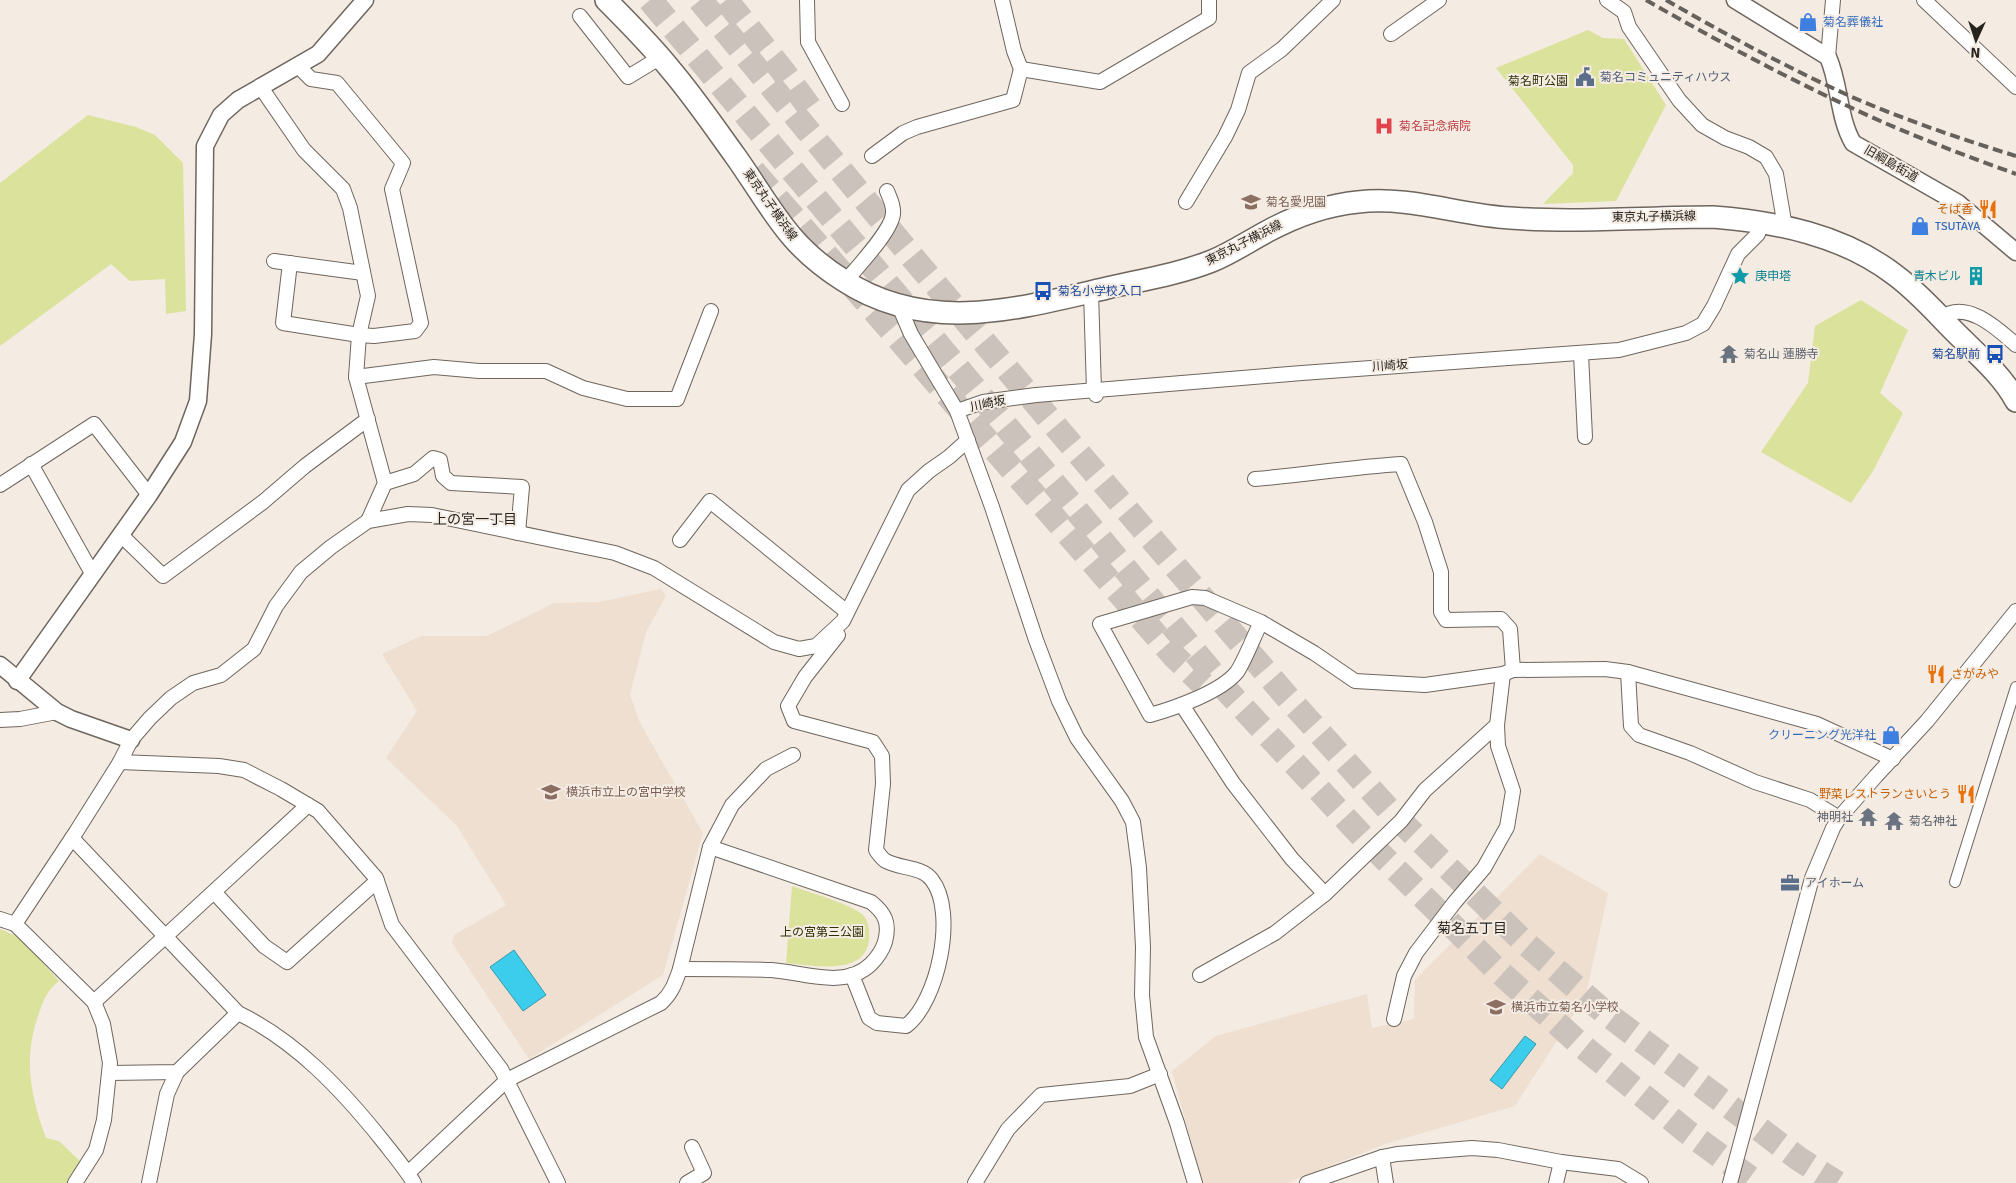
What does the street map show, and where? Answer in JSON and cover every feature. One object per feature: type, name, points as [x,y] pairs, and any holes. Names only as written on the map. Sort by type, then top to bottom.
[{"type":"main road","name":"東京丸子横浜線","points":[[606,0],[661,57],[737,158],[789,235],[813,260],[845,282],[876,298],[899,306],[938,313],[973,314],[1030,306],[1198,266],[1226,255],[1293,218],[1330,206],[1374,200],[1410,202],[1509,218],[1713,217],[1761,221],[1826,238],[1881,265],[1919,295],[1989,366],[2016,401]]},
{"type":"street","points":[[17,681],[149,495],[184,442],[198,400],[204,334],[205,146],[221,115],[238,100],[260,86],[318,54],[365,0]]},
{"type":"street","points":[[807,0],[808,42],[842,104]]},
{"type":"street","points":[[872,156],[903,133],[917,127],[1012,100],[1021,69],[1012,42],[1002,0]]},
{"type":"street","points":[[1021,69],[1100,82],[1209,18],[1209,0]]},
{"type":"street","points":[[1186,202],[1225,137],[1238,110],[1249,73],[1282,48],[1333,0]]},
{"type":"street","points":[[1391,34],[1439,0]]},
{"type":"street","points":[[1607,0],[1624,12],[1629,27],[1679,100],[1702,125],[1766,157],[1776,174],[1785,226]]},
{"type":"street","points":[[1735,0],[1828,57],[1833,0]]},
{"type":"street","points":[[1924,0],[2016,87]]},
{"type":"street","points":[[580,16],[628,77],[661,57]]},
{"type":"street","name":"旧綱島街道","points":[[1828,57],[1834,71],[1846,130],[1854,142],[1958,203],[2016,252]]},
{"type":"street","points":[[290,263],[283,323],[374,336],[415,331],[421,323],[392,189],[403,163],[337,83],[312,79],[297,65]]},
{"type":"street","points":[[260,86],[304,150],[344,190],[350,208],[368,296],[360,335],[356,377],[385,483],[368,521]]},
{"type":"street","points":[[845,282],[888,228],[893,215],[893,205],[887,191]]},
{"type":"street","name":"川崎坂","points":[[956,411],[983,402],[1036,395],[1095,393],[1312,372],[1619,350],[1686,333],[1703,324],[1714,306],[1738,254],[1758,234],[1761,221]]},
{"type":"street","points":[[274,261],[362,273]]},
{"type":"street","points":[[1091,292],[1095,393]]},
{"type":"street","points":[[899,306],[911,334],[956,411],[968,440],[1036,640],[1059,701],[1077,738],[1122,801],[1133,822],[1140,868],[1143,946],[1142,995],[1146,1037],[1177,1123],[1195,1183]]},
{"type":"street","points":[[1941,318],[1949,312],[1958,310],[1989,322],[2016,345]]},
{"type":"street","points":[[356,377],[434,367],[480,371],[546,371],[583,388],[627,399],[676,398],[711,311]]},
{"type":"street","points":[[1581,354],[1585,437]]},
{"type":"street","points":[[121,535],[163,576],[263,502],[304,466],[368,419]]},
{"type":"street","points":[[0,485],[94,424],[149,495]]},
{"type":"street","points":[[852,975],[869,1018],[877,1023],[906,1026],[914,1020],[933,988],[941,958],[942,916],[938,890],[931,878],[922,872],[885,861],[876,850],[883,784],[882,756],[873,742],[794,721],[788,706],[805,678],[842,629],[845,616],[908,490],[929,471],[949,458],[968,440]]},
{"type":"street","points":[[385,483],[414,474],[433,458],[440,460],[443,476],[451,483],[522,487],[518,532]]},
{"type":"street","points":[[31,464],[93,574]]},
{"type":"street","points":[[1255,479],[1319,473],[1350,467],[1401,464],[1425,522],[1441,572],[1440,612],[1446,620],[1501,619],[1510,629],[1508,672],[1497,725],[1498,746],[1513,791],[1507,827],[1484,868],[1454,903],[1416,953],[1404,976],[1394,1018]]},
{"type":"street","points":[[680,540],[710,501],[845,616]]},
{"type":"street","points":[[15,924],[120,762],[131,740],[150,718],[171,698],[193,683],[221,675],[254,649],[276,606],[301,572],[331,547],[368,521],[408,514],[432,515],[615,553],[654,568],[774,642],[799,649],[816,646],[845,616]]},
{"type":"street","points":[[1260,622],[1237,672],[1215,689],[1182,705],[1150,715],[1100,624],[1192,597],[1204,598],[1260,622],[1314,652],[1355,682],[1425,685],[1508,672],[1606,669],[1628,672],[1817,724],[1893,759]]},
{"type":"street","points":[[1730,1183],[1812,878],[1839,818],[1927,721],[2016,611]]},
{"type":"street","points":[[0,665],[17,681],[57,712],[71,719],[131,740]]},
{"type":"street","points":[[1628,672],[1630,726],[1639,735],[1690,752],[1755,782],[1810,800],[1839,818]]},
{"type":"street","points":[[1955,882],[2016,687]]},
{"type":"street","points":[[1182,705],[1233,783],[1292,859],[1326,894]]},
{"type":"street","points":[[0,720],[20,719],[57,712]]},
{"type":"street","points":[[1200,974],[1275,933],[1326,894],[1401,821],[1425,790],[1497,725]]},
{"type":"street","points":[[72,838],[238,1013],[260,1024],[295,1050],[353,1104],[411,1178],[507,1080],[661,1003],[674,988],[710,847],[732,805],[766,769],[793,755]]},
{"type":"street","points":[[120,762],[220,766],[244,770],[318,810],[377,881],[392,925],[501,1069],[558,1183]]},
{"type":"street","points":[[94,1002],[308,805]]},
{"type":"street","points":[[680,969],[773,970],[835,978],[852,975],[865,969],[882,950],[886,938],[885,918],[880,909],[863,898],[710,847]]},
{"type":"street","points":[[214,892],[264,946],[287,962],[377,881]]},
{"type":"street","points":[[0,919],[15,924],[94,1002],[103,1024],[110,1063],[104,1120],[96,1150],[75,1183]]},
{"type":"street","points":[[149,1183],[167,1094],[177,1072],[238,1013]]},
{"type":"street","points":[[110,1073],[177,1072]]},
{"type":"street","points":[[975,1183],[1008,1129],[1041,1095],[1130,1086],[1160,1074]]},
{"type":"street","points":[[687,1183],[704,1173],[692,1146]]},
{"type":"street","points":[[1307,1183],[1382,1157],[1472,1148],[1498,1150],[1618,1170],[1640,1183]]},
{"type":"street","points":[[1382,1157],[1386,1183]]},
{"type":"street","points":[[1556,1183],[1561,1162]]},
{"type":"shaded area","name":"横浜市立上の宮中学校","points":[[661,589],[666,596],[646,632],[630,695],[640,723],[703,833],[663,975],[529,1059],[452,943],[454,935],[506,905],[457,826],[386,758],[417,711],[382,654],[421,636],[487,636],[554,603],[599,602]]},
{"type":"shaded area","name":"横浜市立菊名小学校","points":[[1540,854],[1608,893],[1586,995],[1515,1106],[1385,1144],[1287,1183],[1202,1183],[1172,1071],[1216,1036],[1367,994],[1372,1028],[1414,1019],[1415,980]]},
{"type":"green space","name":"菊名町公園","points":[[1588,30],[1603,38],[1624,39],[1666,105],[1616,201],[1543,204],[1573,173],[1573,165],[1496,68]]},
{"type":"green space","points":[[88,115],[136,127],[155,135],[183,163],[186,311],[166,314],[165,279],[130,281],[111,264],[0,346],[0,183]]},
{"type":"green space","points":[[1861,300],[1908,330],[1880,393],[1903,413],[1873,471],[1851,503],[1761,452],[1808,383],[1815,326]]},
{"type":"green space","name":"上の宮第三公園","points":[[792,886],[839,902],[863,915],[869,927],[869,940],[865,952],[858,959],[848,964],[835,966],[786,963]]},
{"type":"green space","points":[[0,929],[21,938],[59,981],[46,995],[34,1029],[31,1045],[30,1076],[36,1107],[46,1138],[59,1141],[83,1164],[71,1183],[0,1183]]},
{"type":"water","points":[[514,950],[546,995],[523,1011],[490,967]]},
{"type":"water","points":[[1525,1036],[1536,1044],[1502,1089],[1490,1080]]},
{"type":"tunnel","points":[[650,0],[1229,693],[1362,836],[1494,967],[1581,1045],[1686,1131],[1757,1183]]},
{"type":"tunnel","points":[[700,0],[913,258],[1079,454],[1288,698],[1390,811],[1523,941],[1603,1011],[1799,1159],[1837,1183]]},
{"type":"tunnel","points":[[726,0],[815,115]]},
{"type":"tunnel","points":[[753,171],[1175,657],[1203,684]]},
{"type":"railway","points":[[1646,0],[1749,57],[1854,109],[1914,135],[2016,174]]},
{"type":"railway","points":[[1666,0],[1758,51],[1852,97],[1933,129],[2016,156]]},
{"type":"place","name":"菊名葬儀社","points":[[1808,22]]},
{"type":"place","name":"菊名コミュニティハウス","points":[[1585,77]]},
{"type":"place","name":"菊名記念病院","points":[[1384,126]]},
{"type":"place","name":"菊名愛児園","points":[[1251,202]]},
{"type":"place","name":"そば香","points":[[1988,209]]},
{"type":"place","name":"TSUTAYA","points":[[1920,226]]},
{"type":"place","name":"庚申塔","points":[[1740,276]]},
{"type":"place","name":"青木ビル","points":[[1976,276]]},
{"type":"place","name":"菊名小学校入口","points":[[1043,291]]},
{"type":"place","name":"菊名山 蓮勝寺","points":[[1729,354]]},
{"type":"place","name":"菊名駅前","points":[[1995,354]]},
{"type":"place","name":"さがみや","points":[[1936,674]]},
{"type":"place","name":"クリーニング光洋社","points":[[1891,735]]},
{"type":"place","name":"横浜市立上の宮中学校","points":[[551,792]]},
{"type":"place","name":"野菜レストランさいとう","points":[[1966,794]]},
{"type":"place","name":"神明社","points":[[1868,817]]},
{"type":"place","name":"菊名神社","points":[[1894,821]]},
{"type":"place","name":"アイホーム","points":[[1790,883]]},
{"type":"place","name":"横浜市立菊名小学校","points":[[1496,1007]]},
{"type":"district","name":"上の宮一丁目","points":[[475,519]]},
{"type":"district","name":"菊名五丁目","points":[[1472,928]]}]
